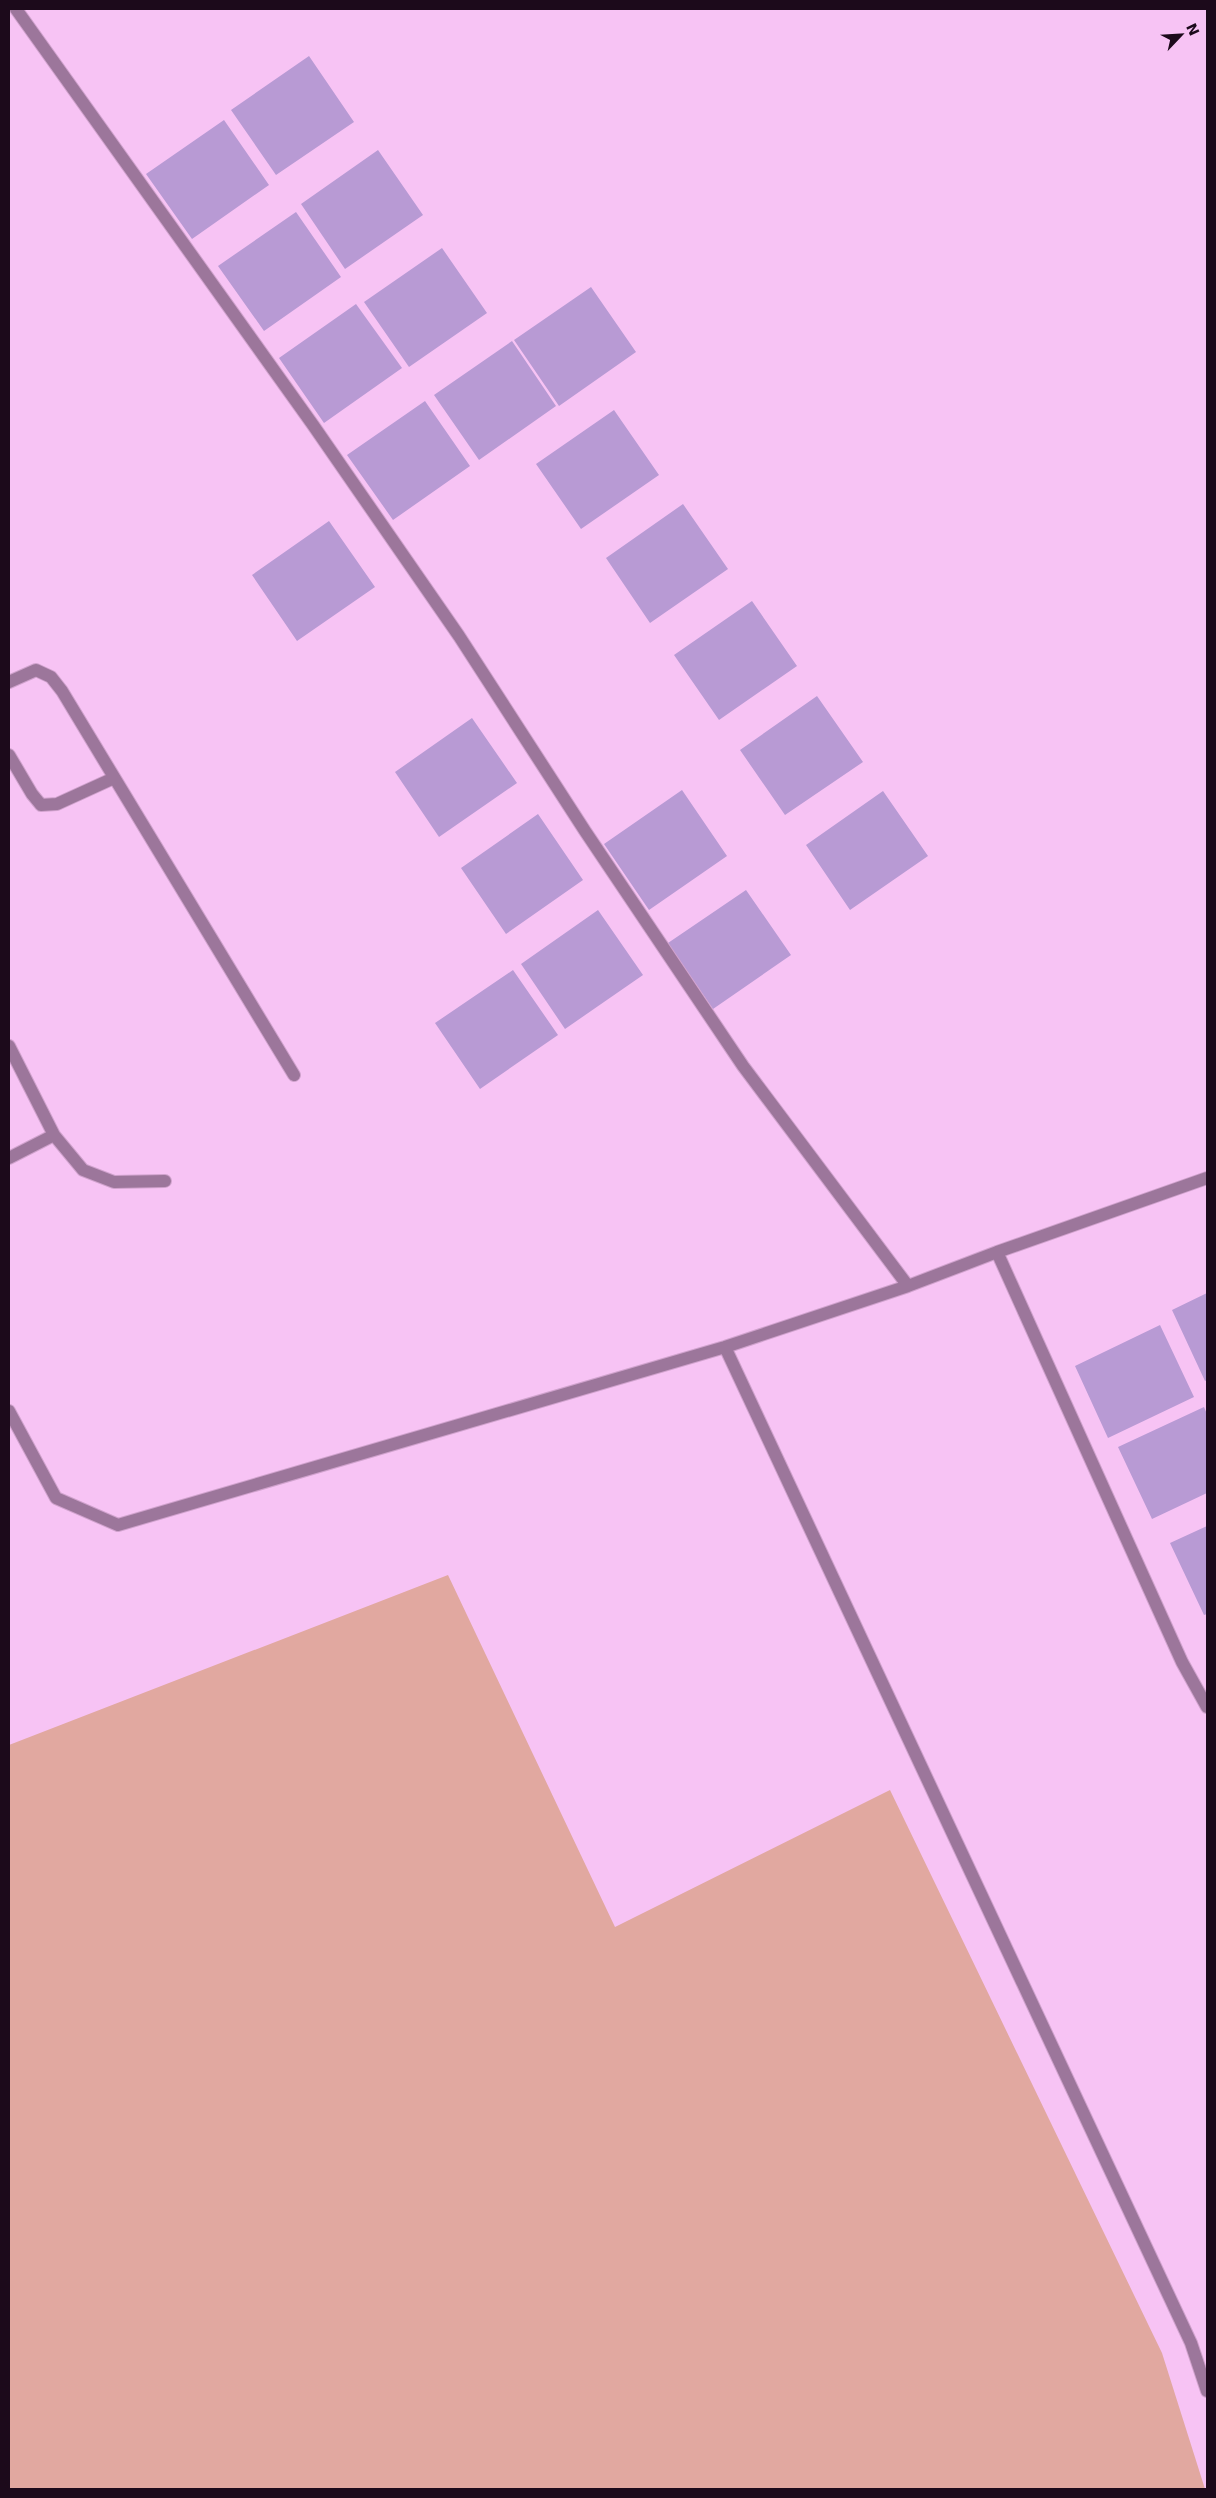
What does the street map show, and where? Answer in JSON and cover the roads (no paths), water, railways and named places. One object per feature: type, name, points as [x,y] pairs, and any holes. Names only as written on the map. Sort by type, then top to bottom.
[{"type":"street","points":[[16,9],[313,425],[459,636],[584,830],[743,1066],[908,1286]]},
{"type":"street","points":[[9,682],[36,670],[51,677],[62,691],[294,1074]]},
{"type":"street","points":[[9,755],[32,794],[42,806],[57,804],[114,778]]},
{"type":"street","points":[[9,1046],[54,1135],[83,1170],[114,1182],[165,1181]]},
{"type":"street","points":[[9,1158],[54,1135]]},
{"type":"street","points":[[9,1412],[56,1498],[118,1525],[725,1347],[908,1286],[997,1252],[1207,1178]]},
{"type":"street","points":[[997,1252],[1182,1662],[1207,1707]]},
{"type":"street","points":[[725,1347],[1192,2343],[1207,2390]]}]
